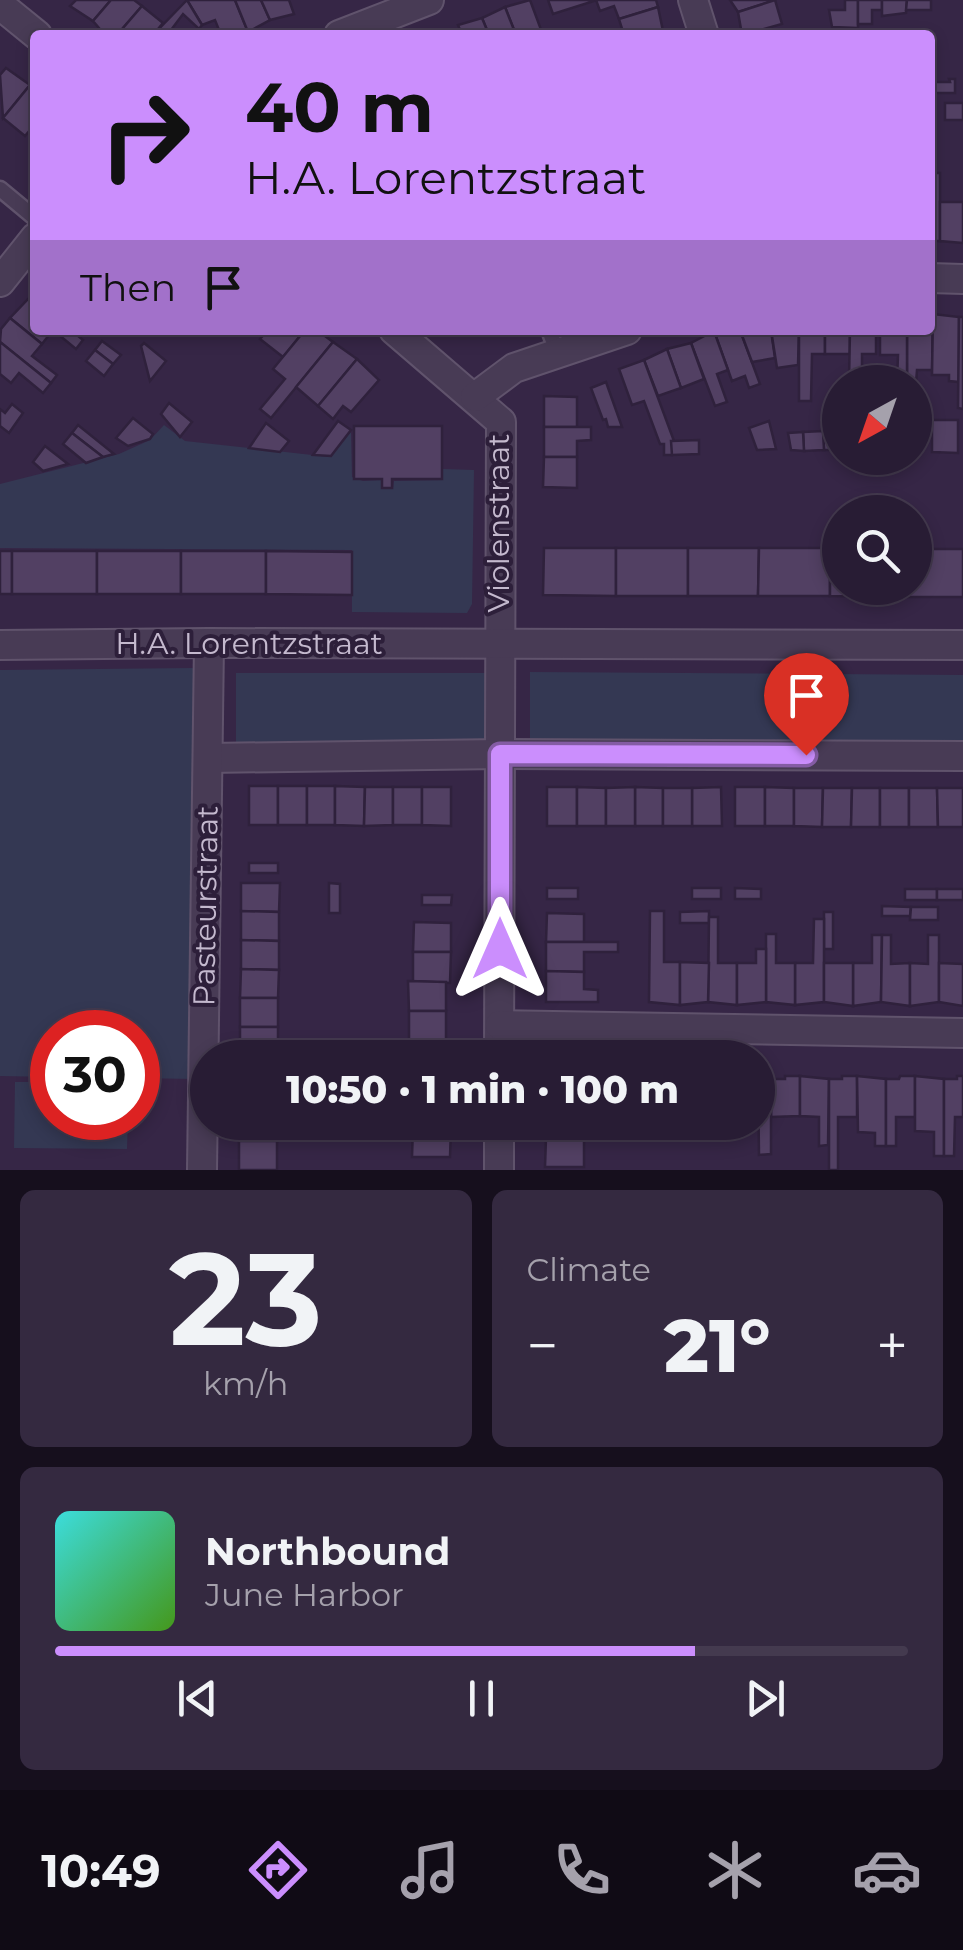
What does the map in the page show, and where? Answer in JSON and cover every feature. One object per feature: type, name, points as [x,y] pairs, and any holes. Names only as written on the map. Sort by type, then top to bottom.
[{"type":"street","points":[[352,30],[429,0]]},
{"type":"street","points":[[693,0],[702,30]]},
{"type":"street","points":[[0,5],[30,30]]},
{"type":"street","points":[[0,282],[30,244]]},
{"type":"street","points":[[935,278],[963,278]]},
{"type":"street","name":"Violenstraat","points":[[400,335],[501,422],[499,645]]},
{"type":"street","points":[[476,397],[553,342],[596,335]]},
{"type":"street","name":"Pasteurstraat","points":[[202,1170],[209,643]]},
{"type":"street","points":[[499,645],[500,1040]]},
{"type":"street","name":"H.A. Lorentzstraat","points":[[0,646],[963,645]]},
{"type":"street","points":[[209,758],[500,754],[963,756]]},
{"type":"street","points":[[500,1025],[963,1032]]},
{"type":"street","points":[[499,1140],[499,1170]]},
{"type":"lane","points":[[0,189],[30,214]]},
{"type":"shaded area","points":[[164,425],[185,441],[330,457],[351,432],[352,477],[381,480],[382,489],[393,489],[394,481],[442,480],[443,469],[474,470],[472,604],[467,613],[352,612],[352,550],[0,548],[0,484],[119,454],[150,440]]},
{"type":"shaded area","points":[[193,668],[190,1079],[160,1078],[160,1010],[30,1010],[30,1077],[0,1076],[0,670]]},
{"type":"shaded area","points":[[530,672],[963,675],[963,742],[530,742]]},
{"type":"shaded area","points":[[236,673],[487,673],[487,742],[236,742]]},
{"type":"shaded area","points":[[15,1082],[30,1082],[30,1140],[127,1140],[127,1149],[14,1148]]},
{"type":"building","points":[[76,0],[111,0],[93,21],[70,6]]},
{"type":"building","points":[[111,0],[134,0],[142,6],[121,30],[101,30],[93,21]]},
{"type":"building","points":[[187,0],[235,0],[247,30],[219,30],[215,20],[202,25]]},
{"type":"building","points":[[187,0],[202,25],[199,29],[183,14],[171,30],[158,30]]},
{"type":"building","points":[[235,0],[261,0],[270,20],[247,30]]},
{"type":"building","points":[[261,0],[289,0],[294,14],[270,20]]},
{"type":"building","points":[[530,0],[541,30],[514,30],[505,7]]},
{"type":"building","points":[[548,0],[597,0],[553,14]]},
{"type":"building","points":[[596,0],[656,0],[658,7],[619,19],[614,6],[600,11]]},
{"type":"building","points":[[730,0],[776,0],[738,12]]},
{"type":"building","points":[[775,0],[782,24],[741,30],[738,12]]},
{"type":"building","points":[[845,0],[858,0],[858,28],[832,27],[829,10],[845,10]]},
{"type":"building","points":[[858,0],[882,0],[882,10],[872,10],[872,24],[858,24]]},
{"type":"building","points":[[882,0],[907,0],[906,13],[882,16]]},
{"type":"building","points":[[907,0],[931,0],[931,10],[906,10]]},
{"type":"building","points":[[142,6],[163,23],[157,30],[121,30]]},
{"type":"building","points":[[505,7],[514,30],[487,30],[482,18]]},
{"type":"building","points":[[658,7],[663,30],[622,30],[619,19]]},
{"type":"building","points":[[482,18],[487,30],[460,30],[458,25]]},
{"type":"building","points":[[6,68],[30,85],[3,118],[0,75]]},
{"type":"building","points":[[949,79],[955,79],[955,93],[935,93],[935,82],[950,82]]},
{"type":"building","points":[[30,85],[30,130],[25,136],[3,118]]},
{"type":"building","points":[[945,103],[963,103],[963,120],[945,120]]},
{"type":"building","points":[[935,173],[940,173],[940,241],[935,241]]},
{"type":"building","points":[[940,202],[963,202],[963,243],[940,241]]},
{"type":"building","points":[[30,297],[30,334],[10,318]]},
{"type":"building","points":[[935,314],[959,317],[959,382],[949,381],[949,375],[932,375]]},
{"type":"building","points":[[959,317],[963,317],[963,409],[958,408]]},
{"type":"building","points":[[10,318],[42,344],[32,356],[57,375],[51,383],[0,342],[1,329]]},
{"type":"building","points":[[31,335],[49,335],[42,344]]},
{"type":"building","points":[[59,335],[77,335],[83,340],[76,349]]},
{"type":"building","points":[[264,335],[301,335],[283,357],[260,339]]},
{"type":"building","points":[[301,335],[324,335],[333,342],[271,418],[260,409],[285,379],[273,369]]},
{"type":"building","points":[[715,335],[742,335],[760,384],[749,388],[745,376],[732,381]]},
{"type":"building","points":[[715,335],[728,370],[717,374],[727,402],[715,406],[691,343]]},
{"type":"building","points":[[742,335],[772,335],[775,358],[752,362]]},
{"type":"building","points":[[772,335],[799,335],[798,365],[777,368]]},
{"type":"building","points":[[799,335],[825,335],[825,354],[812,354],[811,401],[799,401]]},
{"type":"building","points":[[825,335],[850,335],[850,354],[825,354]]},
{"type":"building","points":[[850,335],[876,335],[876,354],[862,354],[862,365],[849,365]]},
{"type":"building","points":[[880,335],[907,335],[907,365],[898,365],[898,355],[880,355]]},
{"type":"building","points":[[907,335],[933,335],[932,370],[932,365],[907,365]]},
{"type":"building","points":[[102,341],[121,355],[113,364],[95,350]]},
{"type":"building","points":[[0,342],[51,383],[43,393],[19,373],[11,383],[0,374]]},
{"type":"building","points":[[333,342],[357,359],[318,406],[296,387]]},
{"type":"building","points":[[144,343],[166,361],[150,381],[141,346]]},
{"type":"building","points":[[691,343],[704,379],[681,388],[667,349]]},
{"type":"building","points":[[667,349],[681,388],[658,396],[644,360]]},
{"type":"building","points":[[95,350],[113,364],[104,376],[86,361]]},
{"type":"building","points":[[357,359],[379,380],[351,412],[343,406],[333,419],[318,406]]},
{"type":"building","points":[[644,360],[674,441],[672,455],[664,455],[664,444],[660,444],[644,401],[632,405],[619,369]]},
{"type":"building","points":[[606,382],[622,427],[608,427],[591,388]]},
{"type":"building","points":[[544,396],[577,397],[577,427],[544,427]]},
{"type":"building","points":[[169,403],[192,422],[180,437],[161,414]]},
{"type":"building","points":[[12,404],[23,413],[9,433],[0,426],[0,409],[5,413]]},
{"type":"building","points":[[133,418],[153,434],[150,439],[128,446],[116,438]]},
{"type":"building","points":[[932,420],[958,420],[958,453],[932,452]]},
{"type":"building","points":[[338,421],[351,430],[331,456],[313,455]]},
{"type":"building","points":[[769,421],[776,449],[757,450],[749,428]]},
{"type":"building","points":[[266,423],[289,441],[280,452],[249,448]]},
{"type":"building","points":[[78,425],[114,454],[103,457],[72,433]]},
{"type":"building","points":[[354,426],[442,426],[442,479],[392,479],[392,488],[382,488],[382,479],[354,479]]},
{"type":"building","points":[[544,427],[591,427],[591,440],[577,441],[577,457],[544,457]]},
{"type":"building","points":[[822,431],[822,450],[804,451],[803,432]]},
{"type":"building","points":[[803,432],[804,451],[791,450],[788,433]]},
{"type":"building","points":[[72,433],[103,457],[86,463],[63,444]]},
{"type":"building","points":[[699,440],[699,454],[672,455],[671,441]]},
{"type":"building","points":[[45,446],[68,464],[43,471],[33,462]]},
{"type":"building","points":[[544,457],[577,457],[577,488],[543,487]]},
{"type":"building","points":[[544,548],[616,548],[616,596],[543,595]]},
{"type":"building","points":[[616,548],[688,548],[688,596],[616,596]]},
{"type":"building","points":[[688,548],[759,548],[758,596],[688,596]]},
{"type":"building","points":[[759,548],[822,548],[822,596],[758,596]]},
{"type":"building","points":[[932,549],[963,549],[963,597],[932,597]]},
{"type":"building","points":[[0,551],[12,551],[12,594],[0,594]]},
{"type":"building","points":[[12,551],[97,551],[97,594],[12,594]]},
{"type":"building","points":[[97,551],[181,551],[181,594],[97,594]]},
{"type":"building","points":[[181,551],[266,551],[266,594],[181,594]]},
{"type":"building","points":[[266,551],[352,552],[352,595],[266,594]]},
{"type":"building","points":[[249,786],[278,786],[278,825],[249,825]]},
{"type":"building","points":[[278,786],[307,786],[307,825],[278,825]]},
{"type":"building","points":[[307,786],[335,786],[335,825],[307,825]]},
{"type":"building","points":[[335,786],[365,787],[364,826],[335,825]]},
{"type":"building","points":[[365,787],[393,787],[393,825],[364,826]]},
{"type":"building","points":[[393,787],[422,787],[422,825],[393,825]]},
{"type":"building","points":[[422,787],[451,787],[451,826],[422,825]]},
{"type":"building","points":[[547,787],[577,787],[577,826],[547,826]]},
{"type":"building","points":[[577,787],[606,788],[606,826],[577,826]]},
{"type":"building","points":[[635,787],[663,788],[663,826],[635,826]]},
{"type":"building","points":[[635,787],[635,826],[606,826],[606,788]]},
{"type":"building","points":[[721,787],[722,826],[692,826],[692,788]]},
{"type":"building","points":[[735,787],[765,787],[765,826],[735,826]]},
{"type":"building","points":[[765,787],[794,788],[794,826],[765,826]]},
{"type":"building","points":[[663,788],[692,788],[692,826],[663,826]]},
{"type":"building","points":[[794,788],[823,788],[822,827],[794,826]]},
{"type":"building","points":[[823,788],[852,788],[851,827],[822,827]]},
{"type":"building","points":[[852,788],[880,788],[880,827],[851,827]]},
{"type":"building","points":[[880,788],[909,788],[909,827],[880,827]]},
{"type":"building","points":[[909,788],[937,788],[938,827],[909,827]]},
{"type":"building","points":[[937,788],[963,788],[963,827],[938,827]]},
{"type":"building","points":[[249,863],[278,863],[278,873],[249,873]]},
{"type":"building","points":[[241,883],[280,883],[279,912],[241,911]]},
{"type":"building","points":[[329,883],[340,884],[340,913],[329,913]]},
{"type":"building","points":[[547,888],[578,888],[578,899],[547,899]]},
{"type":"building","points":[[692,888],[721,888],[721,899],[692,899]]},
{"type":"building","points":[[735,888],[761,889],[761,899],[735,899]]},
{"type":"building","points":[[905,889],[937,889],[937,900],[905,900]]},
{"type":"building","points":[[937,889],[963,889],[963,900],[937,900]]},
{"type":"building","points":[[422,895],[452,895],[451,905],[422,905]]},
{"type":"building","points":[[882,906],[911,907],[910,916],[882,916]]},
{"type":"building","points":[[911,907],[938,907],[938,920],[910,920]]},
{"type":"building","points":[[241,911],[279,912],[279,941],[241,940]]},
{"type":"building","points":[[650,911],[664,911],[664,962],[680,962],[680,1005],[649,1002]]},
{"type":"building","points":[[709,911],[709,923],[680,923],[680,912]]},
{"type":"building","points":[[824,912],[833,912],[833,949],[824,949]]},
{"type":"building","points":[[547,913],[584,914],[584,942],[546,942]]},
{"type":"building","points":[[709,917],[718,917],[718,963],[737,963],[737,1005],[708,1002]]},
{"type":"building","points":[[814,919],[824,919],[824,1002],[795,1005],[795,963],[813,963]]},
{"type":"building","points":[[414,922],[451,923],[451,952],[413,952]]},
{"type":"building","points":[[766,934],[776,934],[776,963],[795,963],[795,1005],[766,1002]]},
{"type":"building","points":[[872,935],[882,935],[881,1002],[853,1006],[853,963],[872,963]]},
{"type":"building","points":[[882,935],[891,935],[891,964],[910,963],[910,1006],[881,1002]]},
{"type":"building","points":[[928,935],[939,935],[939,1002],[910,1006],[910,963],[928,964]]},
{"type":"building","points":[[241,940],[279,941],[279,970],[241,969]]},
{"type":"building","points":[[546,942],[618,942],[618,952],[584,952],[584,972],[546,971]]},
{"type":"building","points":[[756,949],[766,949],[766,1002],[737,1005],[737,963],[756,963]]},
{"type":"building","points":[[413,952],[451,952],[450,983],[413,981]]},
{"type":"building","points":[[680,962],[709,963],[708,1002],[680,1005]]},
{"type":"building","points":[[824,963],[853,963],[853,1006],[824,1002]]},
{"type":"building","points":[[939,963],[963,964],[963,1006],[939,1002]]},
{"type":"building","points":[[241,969],[279,970],[278,998],[240,998]]},
{"type":"building","points":[[546,971],[584,972],[584,989],[598,990],[598,1002],[546,1002]]},
{"type":"building","points":[[408,981],[446,982],[446,1011],[409,1011]]},
{"type":"building","points":[[240,998],[278,998],[278,1027],[240,1027]]},
{"type":"building","points":[[409,1011],[446,1011],[446,1040],[409,1040]]},
{"type":"building","points":[[240,1027],[278,1027],[278,1040],[240,1040]]},
{"type":"building","points":[[800,1076],[800,1116],[775,1117],[775,1079]]},
{"type":"building","points":[[800,1076],[829,1079],[828,1145],[819,1146],[819,1117],[800,1116]]},
{"type":"building","points":[[857,1076],[857,1117],[838,1117],[838,1170],[829,1170],[829,1079]]},
{"type":"building","points":[[857,1076],[886,1079],[886,1146],[875,1146],[875,1133],[858,1132]]},
{"type":"building","points":[[915,1076],[915,1117],[896,1117],[896,1146],[886,1146],[886,1079]]},
{"type":"building","points":[[915,1076],[944,1079],[944,1156],[934,1156],[934,1132],[915,1131]]},
{"type":"building","points":[[963,1076],[963,1117],[955,1117],[954,1156],[944,1156],[944,1079]]},
{"type":"building","points":[[413,1140],[451,1140],[450,1157],[412,1157]]},
{"type":"building","points":[[546,1140],[584,1140],[584,1167],[545,1167]]},
{"type":"building","points":[[759,1140],[771,1140],[771,1154],[759,1155]]},
{"type":"building","points":[[239,1141],[277,1141],[277,1170],[239,1170]]},
{"type":"route","points":[[500,949],[500,754],[806,755]]}]
